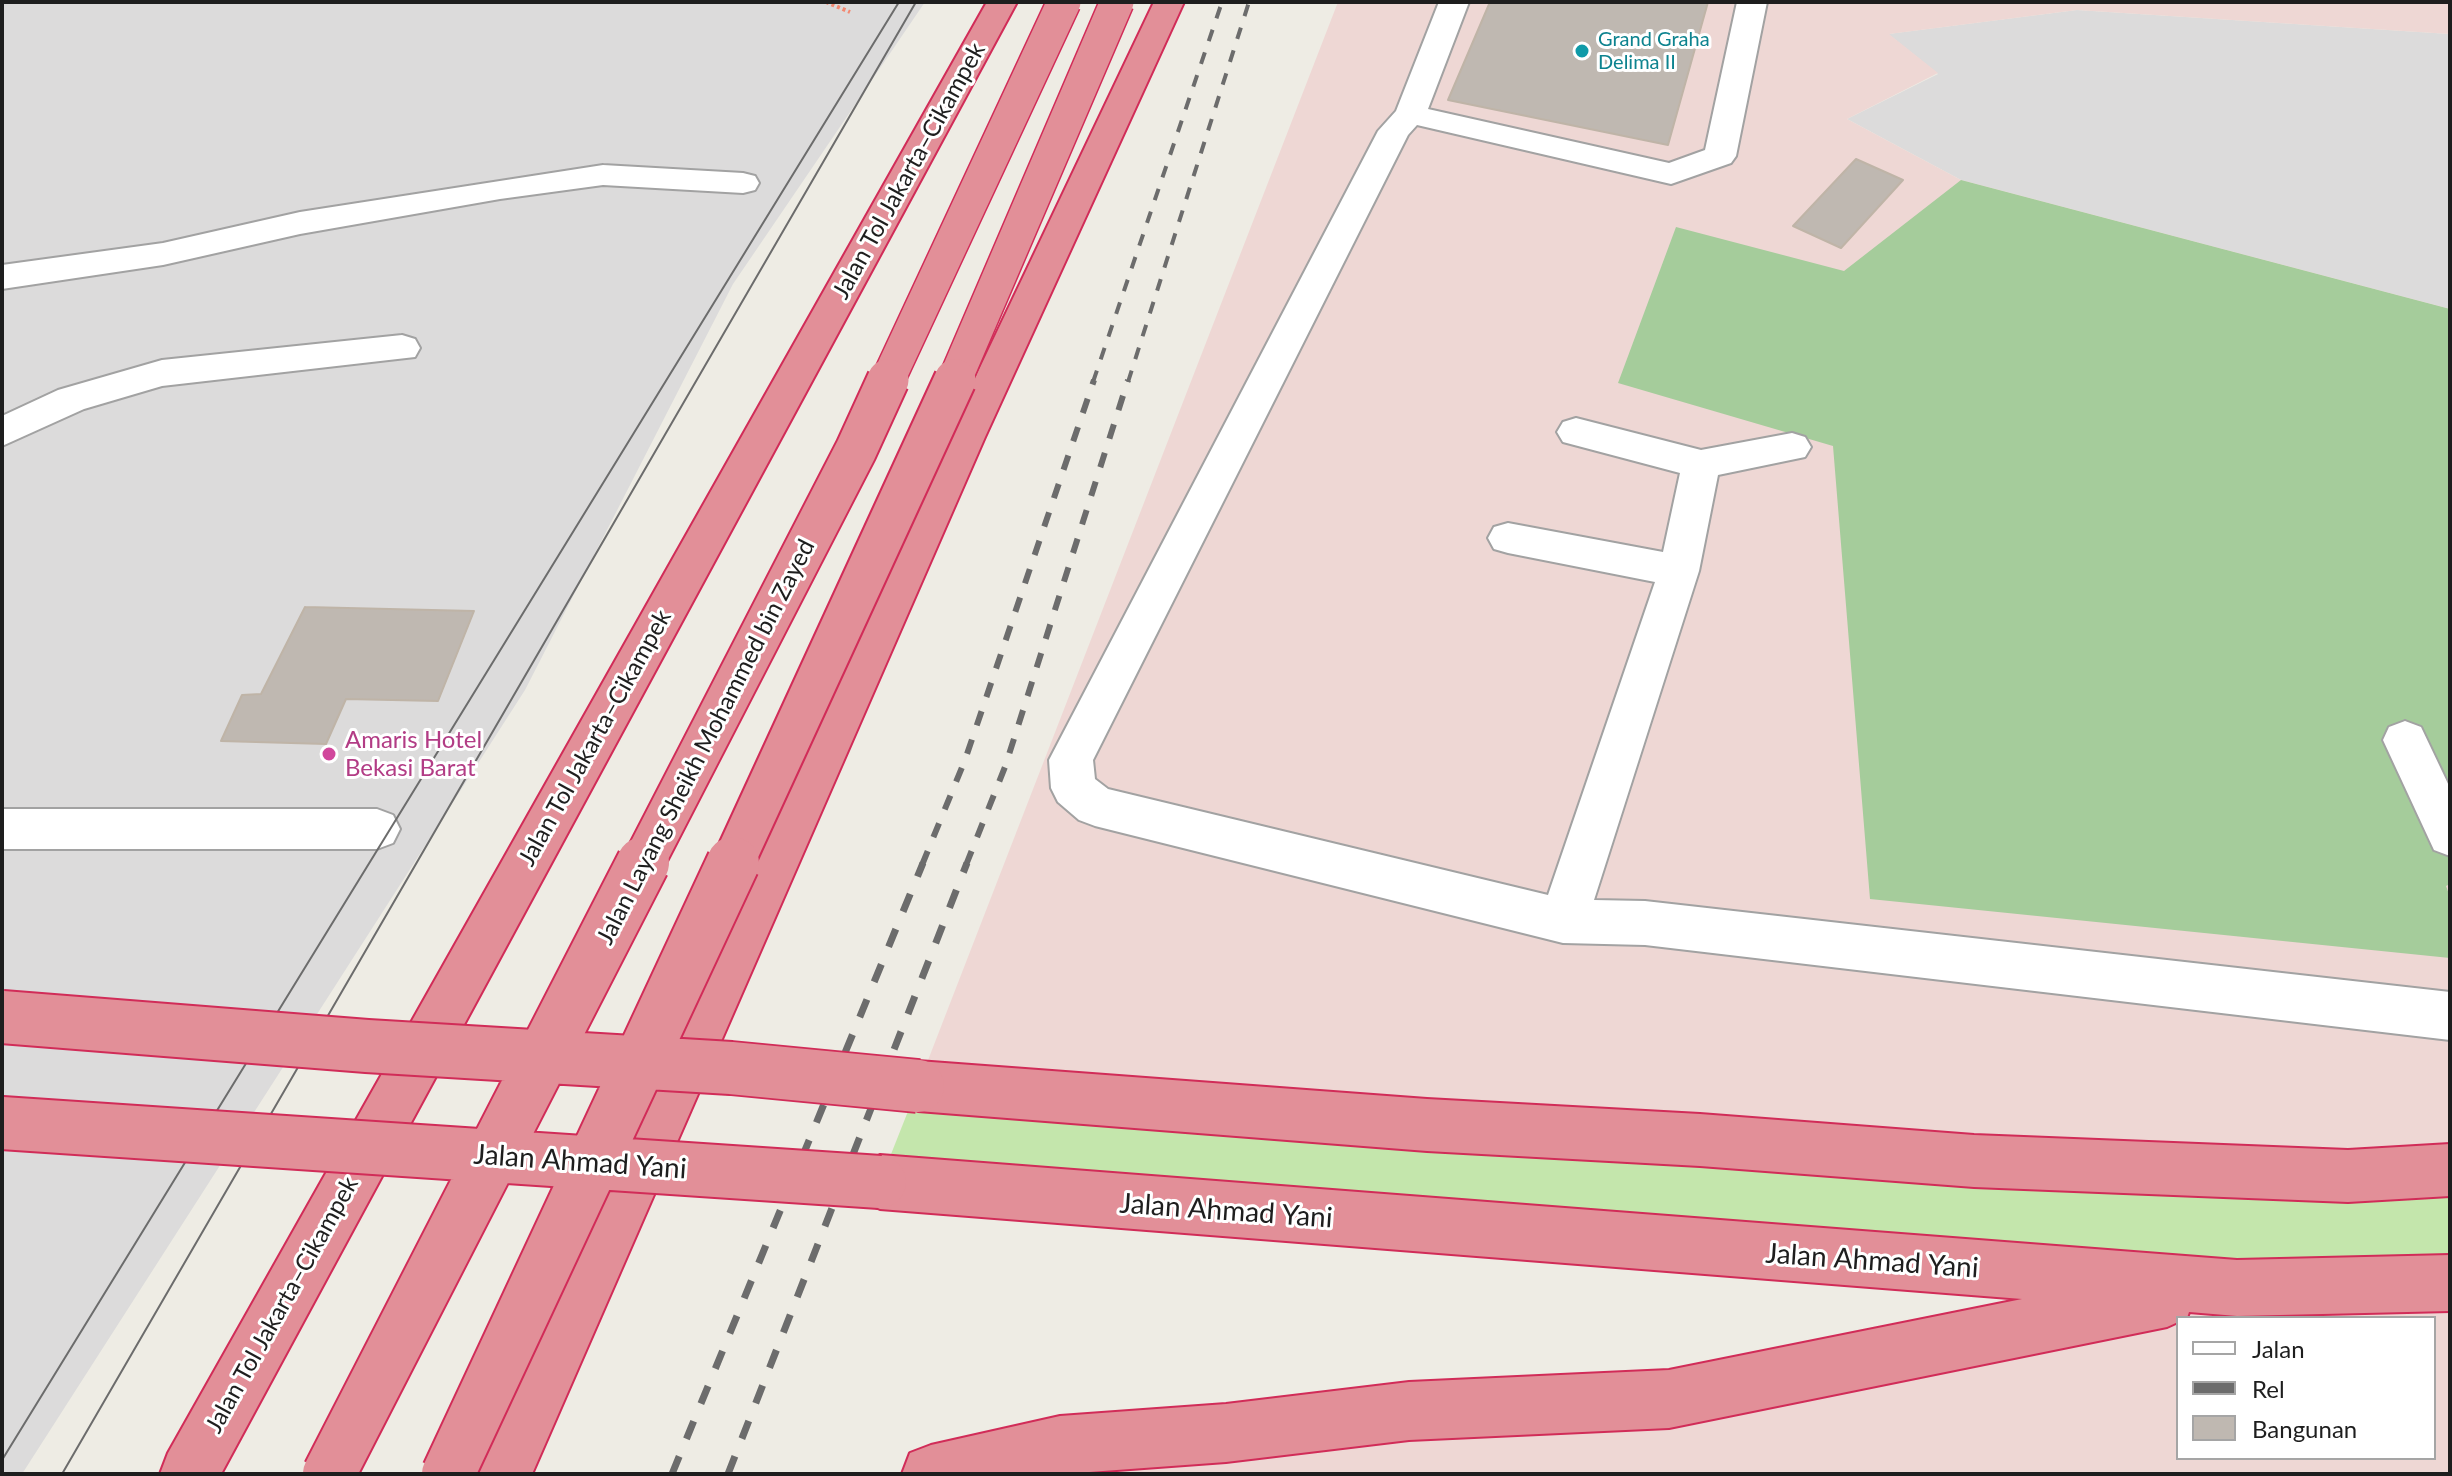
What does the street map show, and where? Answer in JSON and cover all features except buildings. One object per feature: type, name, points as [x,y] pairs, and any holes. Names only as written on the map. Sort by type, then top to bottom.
[{"type":"highway","name":"Jalan Tol Jakarta–Cikampek","points":[[189,1474],[1002,2]]},
{"type":"highway","name":"Jalan Layang Sheikh Mohammed bin Zayed","points":[[329,1474],[856,450],[1064,2]]},
{"type":"highway","points":[[448,1474],[914,474],[1117,2]]},
{"type":"highway","points":[[502,1474],[966,437],[1169,2]]},
{"type":"highway","points":[[2,1017],[367,1046],[731,1068],[918,1086],[1427,1125],[1700,1140],[1974,1161],[2348,1176],[2450,1170]]},
{"type":"highway","name":"Jalan Ahmad Yani","points":[[2,1123],[880,1182],[2237,1288],[2450,1283]]},
{"type":"highway","points":[[931,1474],[1060,1445],[1226,1433],[1409,1411],[1669,1399],[2056,1319],[2237,1288]]},
{"type":"street","points":[[1454,2],[1410,114],[1394,131],[1071,760],[1074,788],[1095,806],[1563,921],[1645,923],[2450,1016]]},
{"type":"street","points":[[1410,114],[1671,174],[1720,156],[1752,2]]},
{"type":"street","points":[[2,277],[163,254],[300,223],[603,175],[743,183]]},
{"type":"street","points":[[2,432],[71,399],[162,373],[402,348]]},
{"type":"street","points":[[1576,432],[1701,464],[1792,447]]},
{"type":"street","points":[[1563,921],[1679,571],[1701,464]]},
{"type":"street","points":[[1508,538],[1679,571]]},
{"type":"street","points":[[2405,740],[2450,836]]},
{"type":"street","points":[[2,829],[377,829]]},
{"type":"path","points":[[826,2],[850,12]]},
{"type":"shaded area","points":[[2,2],[925,2],[733,284],[525,690],[22,1474],[2,1474]]},
{"type":"shaded area","points":[[1338,2],[2450,2],[2450,34],[2077,10],[1889,34],[1938,73],[1847,119],[1961,180],[2450,309],[2450,1170],[918,1086]]},
{"type":"shaded area","points":[[2077,10],[2450,34],[2450,309],[1961,180],[1847,119],[1938,74],[1888,34]]},
{"type":"shaded area","points":[[2450,1283],[2450,1474],[931,1474],[2071,1316]]},
{"type":"green space","points":[[1961,180],[2450,309],[2450,884],[2446,886],[2450,897],[2450,958],[1870,899],[1833,446],[1618,383],[1676,227],[1844,271]]},
{"type":"green space","points":[[918,1086],[2450,1170],[2450,1283],[880,1182]]},
{"type":"tram line","points":[[2,1460],[899,2]]},
{"type":"tram line","points":[[62,1474],[916,2]]},
{"type":"railway","points":[[1093,382],[1222,2]]},
{"type":"railway","points":[[1128,382],[1249,2]]},
{"type":"railway","points":[[922,865],[965,760],[1094,380]]},
{"type":"railway","points":[[966,865],[1005,767],[1128,380]]},
{"type":"railway","points":[[672,1474],[923,863]]},
{"type":"railway","points":[[728,1474],[967,863]]},
{"type":"place","name":"Grand Graha Delima II","points":[[1582,51]]},
{"type":"place","name":"Amaris Hotel Bekasi Barat","points":[[329,754]]}]
